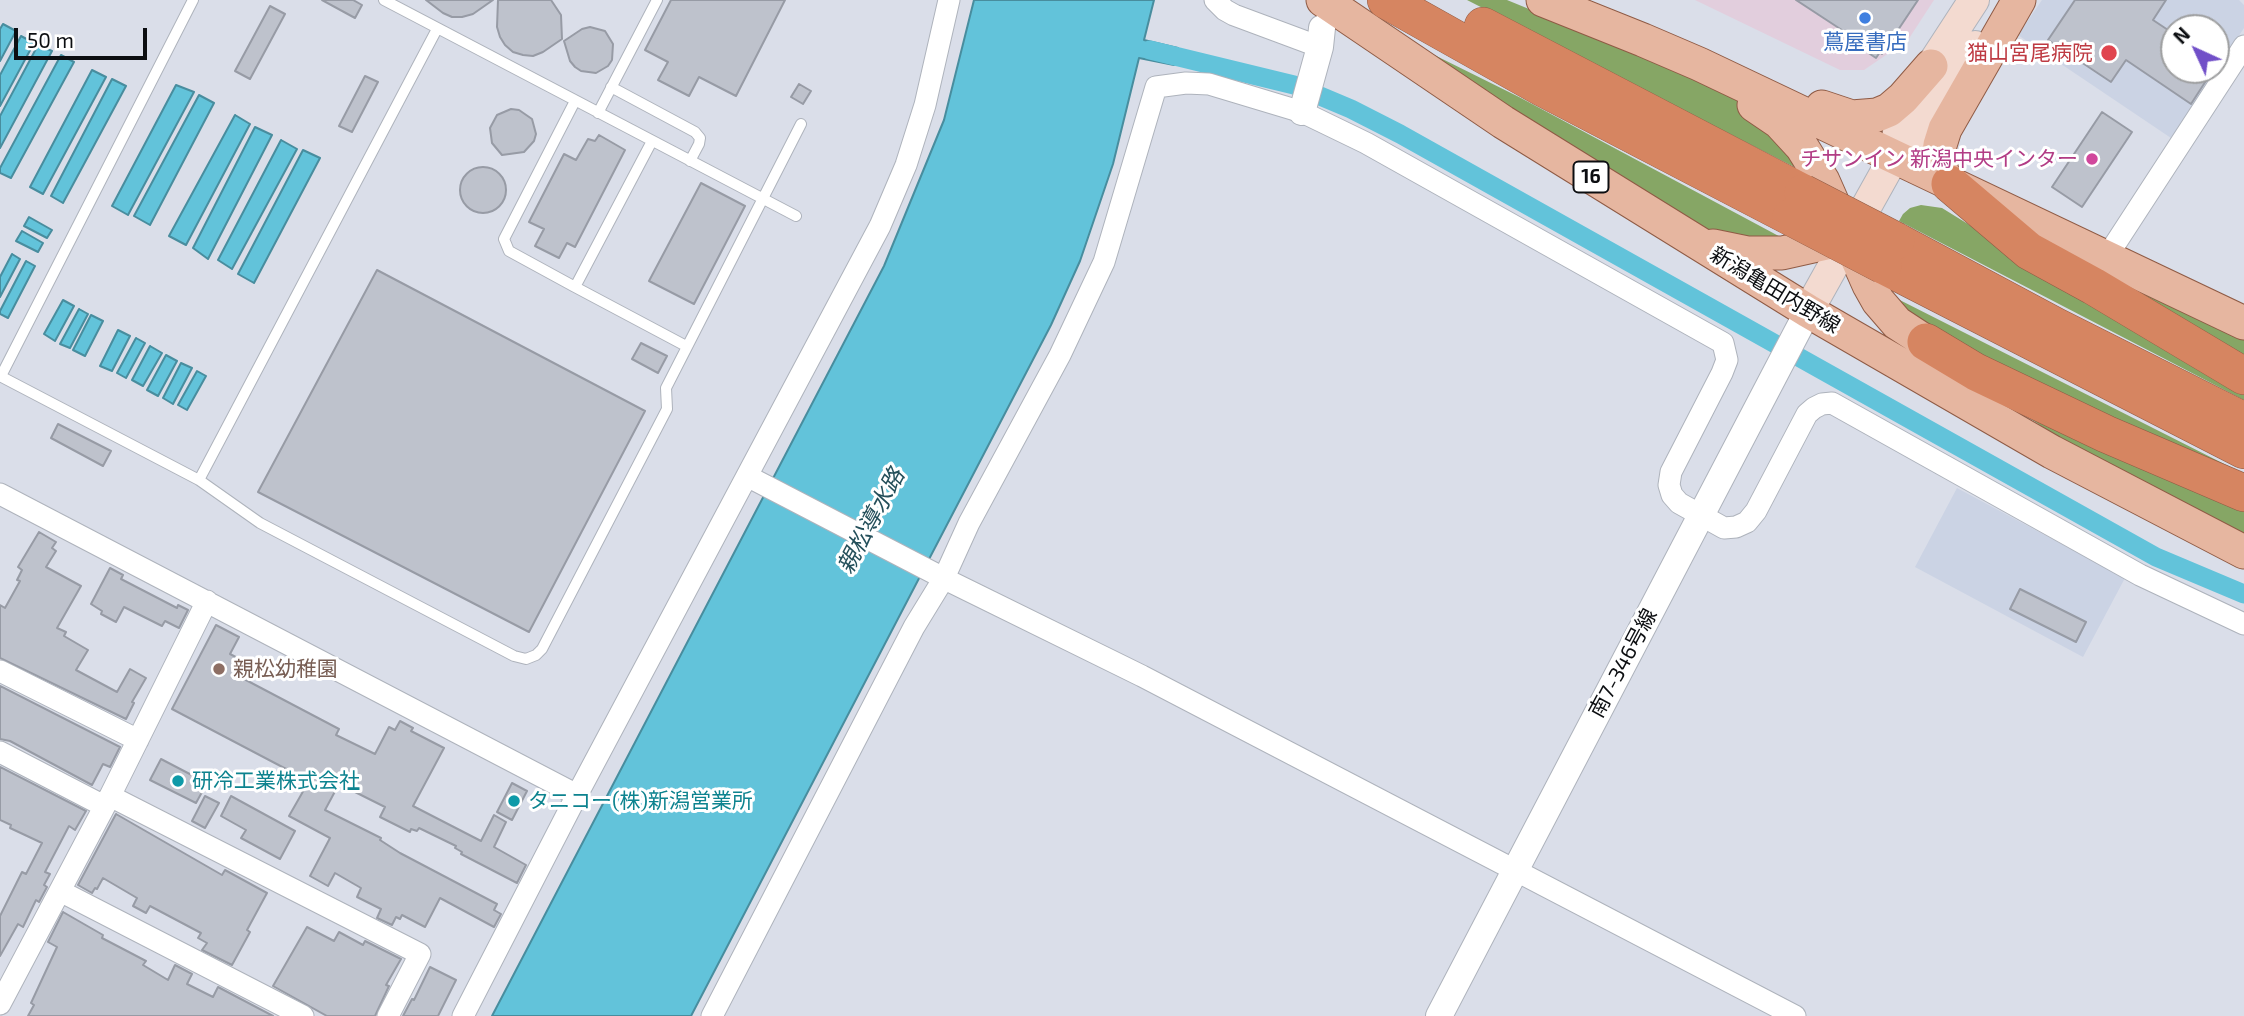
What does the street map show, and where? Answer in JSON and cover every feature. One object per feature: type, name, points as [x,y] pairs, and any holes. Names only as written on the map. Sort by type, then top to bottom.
[{"type":"highway","points":[[1386,0],[1543,88],[1797,205]]},
{"type":"highway","points":[[1432,0],[1797,205],[1889,253],[2244,450]]},
{"type":"highway","points":[[1950,184],[2029,251],[2244,376]]},
{"type":"highway","points":[[1889,253],[2057,327],[2244,421]]},
{"type":"highway","points":[[1926,342],[1976,372],[2094,428],[2244,493]]},
{"type":"main road","points":[[1542,0],[1852,117],[1877,115],[1889,110],[1903,98],[1931,66],[1974,0]]},
{"type":"main road","points":[[1608,0],[1654,44],[1755,106],[1779,122],[1793,136],[1811,159],[1823,181],[1869,285],[1886,312],[1897,323],[1926,342],[1946,373],[2103,479]]},
{"type":"main road","points":[[1894,157],[1918,138],[2007,0]]},
{"type":"main road","points":[[1950,184],[1938,159],[1945,129],[2018,0]]},
{"type":"main road","name":"新潟亀田内野線","points":[[1324,28],[1503,122],[1690,239],[1800,325],[2244,552]]},
{"type":"main road","points":[[1654,44],[1837,128],[2244,323]]},
{"type":"main road","points":[[1800,325],[1894,157],[1899,126],[1926,83],[1931,66]]},
{"type":"main road","points":[[1690,239],[1747,253],[1782,253],[1849,238]]},
{"type":"street","points":[[463,1016],[577,795],[754,479],[880,226],[906,165],[925,104],[949,0]]},
{"type":"street","points":[[1215,0],[1234,15],[1324,28],[1303,108]]},
{"type":"street","points":[[2106,258],[2244,46]]},
{"type":"street","points":[[712,1016],[939,575],[1060,355],[1104,262],[1156,87],[1185,83],[1209,84],[1303,108],[1723,343],[1727,360],[1722,373],[1671,472],[1668,485],[1679,503],[1724,528],[1737,527],[1747,522],[1756,512],[1807,414],[1822,404],[1832,403],[2140,575],[2244,624]]},
{"type":"street","name":"南7-346号線","points":[[1439,1016],[1800,325]]},
{"type":"street","points":[[754,479],[1142,676],[1795,1016]]},
{"type":"street","points":[[0,494],[577,795]]},
{"type":"street","points":[[0,1002],[107,801],[207,601]]},
{"type":"street","points":[[0,671],[138,740]]},
{"type":"street","points":[[0,752],[107,801],[420,954],[388,1016]]},
{"type":"street","points":[[60,891],[303,1016]]},
{"type":"lane","points":[[193,0],[1,376],[199,480],[260,523],[514,656],[526,659],[537,655],[542,649],[667,409],[666,388],[801,124]]},
{"type":"lane","points":[[384,0],[796,216]]},
{"type":"lane","points":[[598,113],[657,0]]},
{"type":"lane","points":[[199,480],[437,29]]},
{"type":"lane","points":[[611,87],[695,132],[700,138],[699,144],[690,161]]},
{"type":"lane","points":[[575,101],[504,239],[509,251],[686,346]]},
{"type":"lane","points":[[575,287],[652,141]]},
{"type":"shaded area","points":[[1695,0],[1934,0],[1908,40],[1864,70],[1840,70]]},
{"type":"shaded area","name":"猫山宮尾病院","points":[[2042,0],[2239,0],[2244,5],[2244,28],[2230,49],[2230,14],[2160,14],[2160,84],[2207,84],[2171,138],[2018,35]]},
{"type":"shaded area","points":[[1957,488],[2125,578],[2083,657],[1915,567]]},
{"type":"green space","points":[[1467,0],[1507,0],[1736,97],[1812,176]]},
{"type":"green space","points":[[1390,33],[1519,97],[1788,241],[1713,237]]},
{"type":"green space","points":[[1921,205],[1942,208],[2244,390],[2244,400],[1899,221],[1910,208]]},
{"type":"green space","points":[[2061,250],[2244,336],[2244,363]]},
{"type":"green space","points":[[1874,287],[2244,474],[2244,484],[1922,334]]},
{"type":"green space","points":[[2025,415],[2244,507],[2244,544],[2095,462]]},
{"type":"water","name":"親松導水路","points":[[974,0],[1154,0],[1144,40],[1178,48],[1174,65],[1139,58],[1113,164],[1080,261],[1051,325],[691,1016],[492,1016],[884,266],[944,120]]},
{"type":"water","points":[[3,24],[16,31],[0,61],[0,29]]},
{"type":"water","points":[[21,36],[34,43],[0,106],[0,75]]},
{"type":"water","points":[[38,45],[52,51],[0,148],[0,116]]},
{"type":"water","points":[[61,55],[74,62],[11,178],[0,173],[0,168]]},
{"type":"water","points":[[92,70],[106,77],[43,194],[30,187]]},
{"type":"water","points":[[112,79],[126,86],[63,203],[51,196]]},
{"type":"water","points":[[176,85],[194,92],[128,215],[112,206]]},
{"type":"water","points":[[199,95],[214,103],[150,225],[134,216]]},
{"type":"water","points":[[235,115],[250,124],[186,245],[169,236]]},
{"type":"water","points":[[255,127],[272,135],[208,259],[193,248]]},
{"type":"water","points":[[281,140],[297,149],[232,269],[218,260]]},
{"type":"water","points":[[303,150],[320,158],[254,283],[238,274]]},
{"type":"water","points":[[29,217],[52,230],[47,238],[24,226]]},
{"type":"water","points":[[22,231],[43,243],[38,252],[16,241]]},
{"type":"water","points":[[12,254],[20,259],[0,297],[0,277]]},
{"type":"water","points":[[26,261],[35,266],[8,318],[0,314],[0,311]]},
{"type":"water","points":[[63,300],[74,306],[55,341],[44,334]]},
{"type":"water","points":[[79,309],[88,314],[70,348],[60,344]]},
{"type":"water","points":[[91,315],[103,321],[85,356],[73,350]]},
{"type":"water","points":[[118,330],[130,336],[112,371],[100,366]]},
{"type":"water","points":[[136,338],[145,343],[126,378],[117,373]]},
{"type":"water","points":[[150,346],[162,353],[143,386],[132,380]]},
{"type":"water","points":[[166,355],[177,361],[158,396],[147,390]]},
{"type":"water","points":[[181,363],[192,368],[173,404],[163,398]]},
{"type":"water","points":[[197,371],[206,376],[187,410],[178,405]]},
{"type":"building","points":[[322,0],[353,0],[362,5],[355,18]]},
{"type":"building","points":[[426,0],[493,0],[473,14],[452,17]]},
{"type":"building","points":[[498,0],[551,0],[561,15],[562,39],[533,56],[513,52],[505,45],[497,27]]},
{"type":"building","points":[[671,0],[785,0],[736,96],[699,77],[689,96],[658,80],[668,62],[645,50]]},
{"type":"building","name":"蔦屋書店","points":[[1796,0],[1918,0],[1882,54],[1880,52],[1876,58],[1849,40],[1851,36]]},
{"type":"building","points":[[2075,0],[2166,0],[2153,20],[2160,25],[2160,83],[2126,60],[2111,82],[2048,40]]},
{"type":"building","points":[[270,6],[285,14],[250,79],[235,71]]},
{"type":"building","points":[[590,27],[605,31],[613,44],[612,60],[608,66],[596,73],[581,71],[575,67],[570,61],[564,41]]},
{"type":"building","points":[[365,76],[378,82],[352,132],[339,126]]},
{"type":"building","points":[[799,84],[811,91],[803,104],[791,97]]},
{"type":"building","points":[[2161,84],[2204,84],[2191,104]]},
{"type":"building","points":[[511,109],[519,110],[532,119],[536,134],[534,141],[524,152],[502,155],[492,143],[490,128],[497,115]]},
{"type":"building","name":"チサンイン 新潟中央インター","points":[[2102,112],[2132,132],[2082,207],[2052,187]]},
{"type":"building","points":[[599,135],[625,150],[575,247],[567,243],[559,258],[535,246],[544,229],[529,222],[564,154],[576,160],[588,139],[595,141]]},
{"type":"building","points":[[483,167],[499,174],[506,190],[499,206],[483,213],[467,206],[460,190],[467,174]]},
{"type":"building","points":[[701,183],[745,206],[694,304],[649,281]]},
{"type":"building","points":[[377,270],[645,411],[529,632],[258,492]]},
{"type":"building","points":[[641,343],[667,356],[658,373],[632,359]]},
{"type":"building","points":[[58,424],[111,451],[103,466],[51,438]]},
{"type":"building","points":[[39,532],[56,542],[52,548],[56,551],[46,567],[81,586],[57,628],[66,632],[64,636],[88,650],[76,670],[117,692],[130,669],[146,678],[126,719],[0,658],[0,605],[5,608],[20,581],[17,580],[22,570],[18,567]]},
{"type":"building","points":[[110,568],[123,575],[121,579],[177,608],[178,605],[188,610],[179,628],[165,621],[162,626],[124,607],[116,622],[101,614],[102,611],[91,604]]},
{"type":"building","points":[[2020,589],[2086,622],[2076,642],[2010,609]]},
{"type":"building","points":[[216,625],[239,637],[230,654],[251,665],[244,679],[339,729],[336,735],[375,754],[389,727],[395,730],[400,721],[413,728],[411,731],[444,748],[413,806],[481,841],[494,815],[506,822],[494,847],[526,865],[517,883],[461,854],[456,846],[419,828],[417,831],[411,829],[410,832],[380,817],[385,807],[339,784],[325,810],[381,838],[380,840],[400,853],[497,904],[494,910],[501,914],[494,927],[440,898],[425,927],[402,915],[400,919],[396,917],[392,925],[377,918],[381,909],[357,897],[361,888],[335,873],[328,886],[310,876],[330,838],[289,816],[309,781],[172,709]]},
{"type":"building","points":[[0,686],[120,747],[110,767],[103,764],[92,785],[10,741],[0,739]]},
{"type":"building","name":"研冷工業株式会社","points":[[161,759],[207,783],[196,803],[150,780]]},
{"type":"building","points":[[0,767],[86,811],[75,830],[69,826],[45,872],[50,874],[44,885],[47,887],[39,902],[36,900],[23,927],[18,924],[0,956],[0,916],[22,872],[26,874],[42,843],[10,828],[11,825],[0,820]]},
{"type":"building","name":"タニコー(株)新潟営業所","points":[[512,783],[527,791],[512,820],[497,812]]},
{"type":"building","points":[[205,796],[219,803],[205,828],[192,821]]},
{"type":"building","points":[[231,796],[295,831],[280,859],[241,838],[246,830],[221,816]]},
{"type":"building","points":[[116,814],[222,875],[225,870],[267,893],[232,965],[202,950],[207,943],[198,938],[201,933],[150,906],[146,913],[133,906],[137,898],[103,878],[92,893],[78,885]]},
{"type":"building","points":[[63,912],[103,935],[102,938],[146,961],[143,965],[168,980],[175,965],[192,974],[187,984],[213,997],[218,987],[273,1016],[28,1016],[34,1005],[31,1003],[57,947],[48,942]]},
{"type":"building","points":[[307,927],[334,941],[339,932],[363,945],[365,941],[401,959],[386,985],[389,986],[375,1016],[327,1016],[273,986]]},
{"type":"building","points":[[430,967],[456,980],[438,1016],[403,1016],[412,999],[414,1000]]},
{"type":"waterway","points":[[1150,50],[1294,85],[1351,109],[2156,557],[2244,594]]},
{"type":"place","name":"蔦屋書店","points":[[1865,18]]},
{"type":"place","name":"猫山宮尾病院","points":[[2109,53]]},
{"type":"place","name":"チサンイン 新潟中央インター","points":[[2092,159]]},
{"type":"place","name":"親松幼稚園","points":[[219,669]]},
{"type":"place","name":"研冷工業株式会社","points":[[178,781]]},
{"type":"place","name":"タニコー(株)新潟営業所","points":[[514,801]]}]
